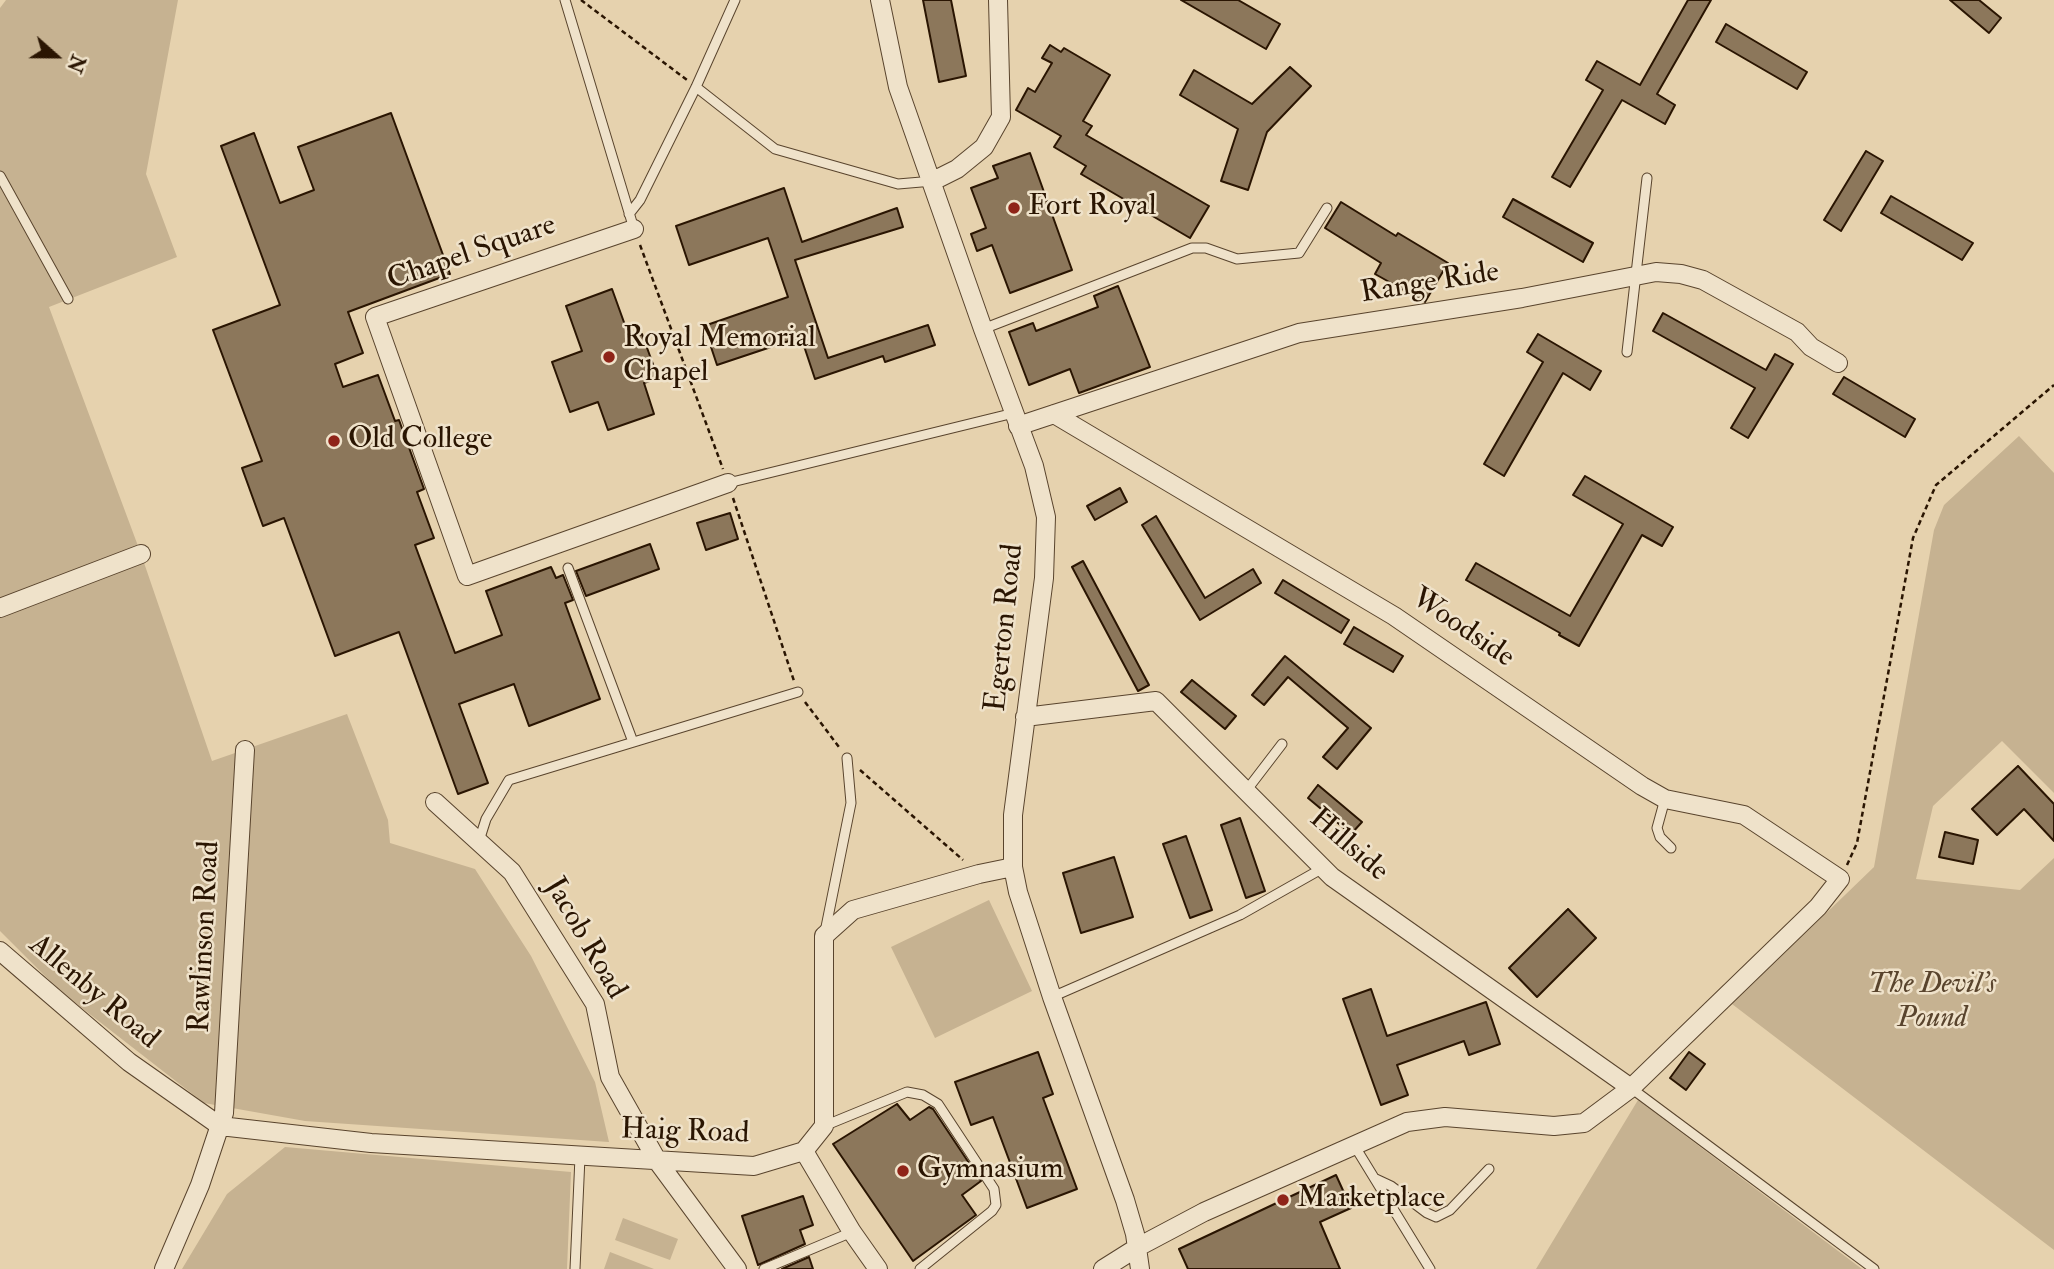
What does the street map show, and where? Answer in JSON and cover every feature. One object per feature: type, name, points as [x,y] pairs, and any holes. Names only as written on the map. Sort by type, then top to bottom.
[{"type":"street","name":"Egerton Road","points":[[880,0],[898,87],[1034,466],[1046,517],[1044,578],[1013,815],[1013,867],[1018,892],[1052,997],[1125,1200],[1138,1247],[1140,1269]]},
{"type":"street","points":[[933,181],[957,169],[984,147],[1001,117],[998,0]]},
{"type":"street","name":"Chapel Square","points":[[631,221],[375,317],[467,576],[729,483]]},
{"type":"street","name":"Range Ride","points":[[1016,419],[1054,414],[1299,333],[1522,299],[1656,272],[1681,274],[1703,280],[1797,332],[1811,346],[1838,363]]},
{"type":"street","name":"Woodside","points":[[1054,414],[1394,616],[1642,786],[1665,799],[1744,815],[1840,880]]},
{"type":"street","points":[[0,608],[141,554]]},
{"type":"street","name":"Hillside","points":[[1025,717],[1156,701],[1332,877],[1630,1088]]},
{"type":"street","name":"Rawlinson Road","points":[[164,1269],[200,1185],[224,1113],[245,750]]},
{"type":"street","name":"Jacob Road","points":[[435,802],[513,872],[596,1004],[610,1077],[657,1162],[737,1269]]},
{"type":"street","points":[[878,1269],[803,1151],[824,1126],[824,936],[853,910],[1013,867]]},
{"type":"street","points":[[1103,1269],[1204,1212],[1407,1122],[1446,1118],[1553,1126],[1584,1123],[1630,1088],[1818,907],[1840,880]]},
{"type":"street","name":"Allenby Road","points":[[0,951],[129,1062],[220,1126]]},
{"type":"street","name":"Haig Road","points":[[220,1126],[370,1143],[657,1162],[754,1166],[803,1151]]},
{"type":"lane","points":[[565,0],[631,221]]},
{"type":"lane","points":[[631,221],[735,0]]},
{"type":"lane","points":[[696,87],[775,149],[898,184],[933,181]]},
{"type":"lane","points":[[0,176],[68,299]]},
{"type":"lane","points":[[1627,352],[1647,178]]},
{"type":"lane","points":[[983,329],[1192,248],[1206,248],[1237,259],[1299,253],[1328,208]]},
{"type":"lane","points":[[729,483],[1016,419]]},
{"type":"lane","points":[[568,568],[634,742]]},
{"type":"lane","points":[[479,841],[486,819],[509,780],[798,692]]},
{"type":"lane","points":[[1246,791],[1282,744]]},
{"type":"lane","points":[[824,936],[851,803],[847,758]]},
{"type":"lane","points":[[1665,799],[1657,828],[1660,837],[1671,848]]},
{"type":"lane","points":[[1052,997],[1240,915],[1323,868]]},
{"type":"lane","points":[[1630,1088],[1874,1269]]},
{"type":"lane","points":[[824,1126],[907,1092],[923,1095],[938,1104],[945,1114],[994,1189],[996,1205],[920,1269]]},
{"type":"lane","points":[[1353,1144],[1376,1179],[1425,1268]]},
{"type":"lane","points":[[575,1269],[580,1157]]},
{"type":"lane","points":[[1376,1179],[1391,1186],[1436,1217],[1450,1210],[1489,1169]]},
{"type":"lane","points":[[764,1269],[852,1231]]},
{"type":"path","points":[[581,0],[696,87]]},
{"type":"path","points":[[631,221],[729,483],[798,692],[847,758],[979,874]]},
{"type":"path","points":[[1840,880],[1857,843],[1913,538],[1936,485],[2054,385]]},
{"type":"green space","points":[[6,0],[178,0],[146,174],[177,257],[49,307],[141,554],[212,761],[347,714],[388,820],[390,843],[475,869],[531,956],[595,1082],[609,1142],[305,1121],[204,1103],[60,991],[0,931],[0,8]]},
{"type":"green space","name":"The Devil's Pound","points":[[2019,436],[2054,473],[2054,793],[2002,741],[1933,806],[1916,879],[2020,890],[2054,858],[2054,1250],[1732,1004],[1874,867],[1934,530],[1944,505]]},
{"type":"green space","points":[[989,900],[1032,991],[935,1038],[891,947]]},
{"type":"green space","points":[[1638,1100],[1862,1269],[1536,1269]]},
{"type":"green space","points":[[285,1147],[571,1172],[567,1269],[182,1269],[227,1194]]},
{"type":"green space","points":[[623,1218],[678,1239],[670,1260],[615,1240]]},
{"type":"green space","points":[[610,1252],[654,1269],[604,1269]]},
{"type":"building","points":[[923,0],[951,0],[966,76],[939,82]]},
{"type":"building","points":[[1181,0],[1238,0],[1280,24],[1266,49]]},
{"type":"building","points":[[1688,0],[1711,0],[1657,94],[1675,105],[1665,124],[1622,100],[1570,187],[1552,177],[1603,90],[1586,80],[1597,61],[1640,85]]},
{"type":"building","points":[[1950,0],[1979,0],[2001,18],[1989,33]]},
{"type":"building","points":[[1726,24],[1807,72],[1797,89],[1716,42]]},
{"type":"building","points":[[1050,45],[1061,52],[1064,48],[1110,75],[1083,121],[1092,126],[1086,135],[1209,206],[1190,238],[1081,174],[1086,166],[1054,147],[1061,136],[1016,110],[1028,88],[1035,92],[1052,63],[1042,58]]},
{"type":"building","points":[[1290,67],[1311,86],[1267,132],[1248,190],[1221,181],[1238,129],[1180,95],[1194,70],[1252,104]]},
{"type":"building","name":"Old College","points":[[391,113],[450,274],[348,312],[363,353],[335,364],[343,387],[378,375],[395,421],[399,420],[424,489],[417,492],[434,538],[415,545],[455,653],[502,635],[486,591],[551,567],[556,578],[563,575],[573,600],[565,603],[600,699],[529,726],[514,684],[459,704],[488,783],[458,794],[399,632],[335,656],[284,518],[263,526],[242,468],[262,461],[213,330],[280,305],[221,146],[254,133],[280,203],[314,190],[298,147]]},
{"type":"building","points":[[1866,151],[1883,161],[1841,231],[1824,220]]},
{"type":"building","name":"Fort Royal","points":[[1030,153],[1072,270],[1010,293],[992,245],[977,251],[971,234],[986,228],[971,188],[998,178],[993,166]]},
{"type":"building","points":[[784,188],[802,242],[897,208],[903,227],[795,260],[828,358],[928,325],[935,345],[885,362],[883,356],[815,379],[801,337],[717,365],[704,326],[788,297],[768,238],[689,265],[676,226]]},
{"type":"building","points":[[1891,196],[1973,243],[1962,260],[1881,213]]},
{"type":"building","points":[[1513,199],[1593,243],[1583,262],[1503,217]]},
{"type":"building","points":[[1341,202],[1396,236],[1398,233],[1448,263],[1425,302],[1375,274],[1381,263],[1325,228]]},
{"type":"building","points":[[1118,286],[1150,367],[1079,393],[1070,369],[1029,385],[1009,332],[1033,323],[1036,331],[1098,307],[1094,296]]},
{"type":"building","name":"Royal Memorial Chapel","points":[[612,289],[630,339],[642,334],[658,378],[644,383],[654,414],[608,430],[598,402],[570,412],[552,362],[582,351],[566,306]]},
{"type":"building","points":[[1663,313],[1766,370],[1775,354],[1793,364],[1748,438],[1731,428],[1755,388],[1653,331]]},
{"type":"building","points":[[1538,334],[1601,371],[1590,390],[1563,373],[1504,476],[1484,464],[1543,362],[1527,352]]},
{"type":"building","points":[[1844,377],[1915,419],[1905,437],[1833,394]]},
{"type":"building","points":[[1585,476],[1673,527],[1662,546],[1642,535],[1579,646],[1466,580],[1476,563],[1570,616],[1623,524],[1573,495]]},
{"type":"building","points":[[1120,488],[1127,502],[1095,520],[1087,506]]},
{"type":"building","points":[[730,513],[738,539],[706,550],[697,523]]},
{"type":"building","points":[[1156,516],[1205,598],[1253,569],[1261,583],[1200,620],[1142,525]]},
{"type":"building","points":[[650,544],[659,569],[586,596],[576,571]]},
{"type":"building","points":[[1083,561],[1149,685],[1138,691],[1072,567]]},
{"type":"building","points":[[1283,580],[1349,620],[1341,633],[1275,593]]},
{"type":"building","points":[[1354,627],[1403,656],[1393,672],[1344,644]]},
{"type":"building","points":[[1285,656],[1371,728],[1337,769],[1323,757],[1348,728],[1288,677],[1264,705],[1252,695]]},
{"type":"building","points":[[1192,680],[1236,716],[1225,729],[1181,692]]},
{"type":"building","points":[[2018,766],[2054,804],[2054,841],[2024,809],[1997,835],[1972,809]]},
{"type":"building","points":[[1318,785],[1362,822],[1351,834],[1308,798]]},
{"type":"building","points":[[1240,818],[1265,891],[1246,898],[1221,825]]},
{"type":"building","points":[[1945,832],[1978,840],[1973,864],[1939,857]]},
{"type":"building","points":[[1186,836],[1212,910],[1190,918],[1163,844]]},
{"type":"building","points":[[1114,857],[1133,917],[1081,933],[1063,873]]},
{"type":"building","points":[[1568,909],[1596,938],[1537,997],[1509,968]]},
{"type":"building","points":[[1371,989],[1387,1036],[1486,1002],[1500,1044],[1469,1055],[1464,1041],[1397,1065],[1408,1095],[1381,1105],[1343,999]]},
{"type":"building","points":[[1038,1052],[1053,1094],[1043,1098],[1077,1189],[1027,1208],[993,1117],[971,1125],[955,1082]]},
{"type":"building","points":[[1689,1052],[1705,1064],[1686,1090],[1670,1078]]},
{"type":"building","points":[[897,1104],[910,1120],[929,1107],[933,1109],[981,1181],[962,1195],[976,1215],[913,1261],[833,1144]]},
{"type":"building","points":[[1336,1175],[1351,1208],[1320,1222],[1340,1269],[1188,1269],[1179,1249]]},
{"type":"building","points":[[803,1196],[813,1225],[800,1230],[805,1244],[758,1265],[742,1216]]},
{"type":"building","points":[[809,1257],[813,1269],[782,1269]]},
{"type":"place","name":"Fort Royal","points":[[1014,208]]},
{"type":"place","name":"Royal Memorial Chapel","points":[[609,357]]},
{"type":"place","name":"Old College","points":[[334,441]]},
{"type":"place","name":"Gymnasium","points":[[903,1171]]},
{"type":"place","name":"Marketplace","points":[[1283,1200]]}]
